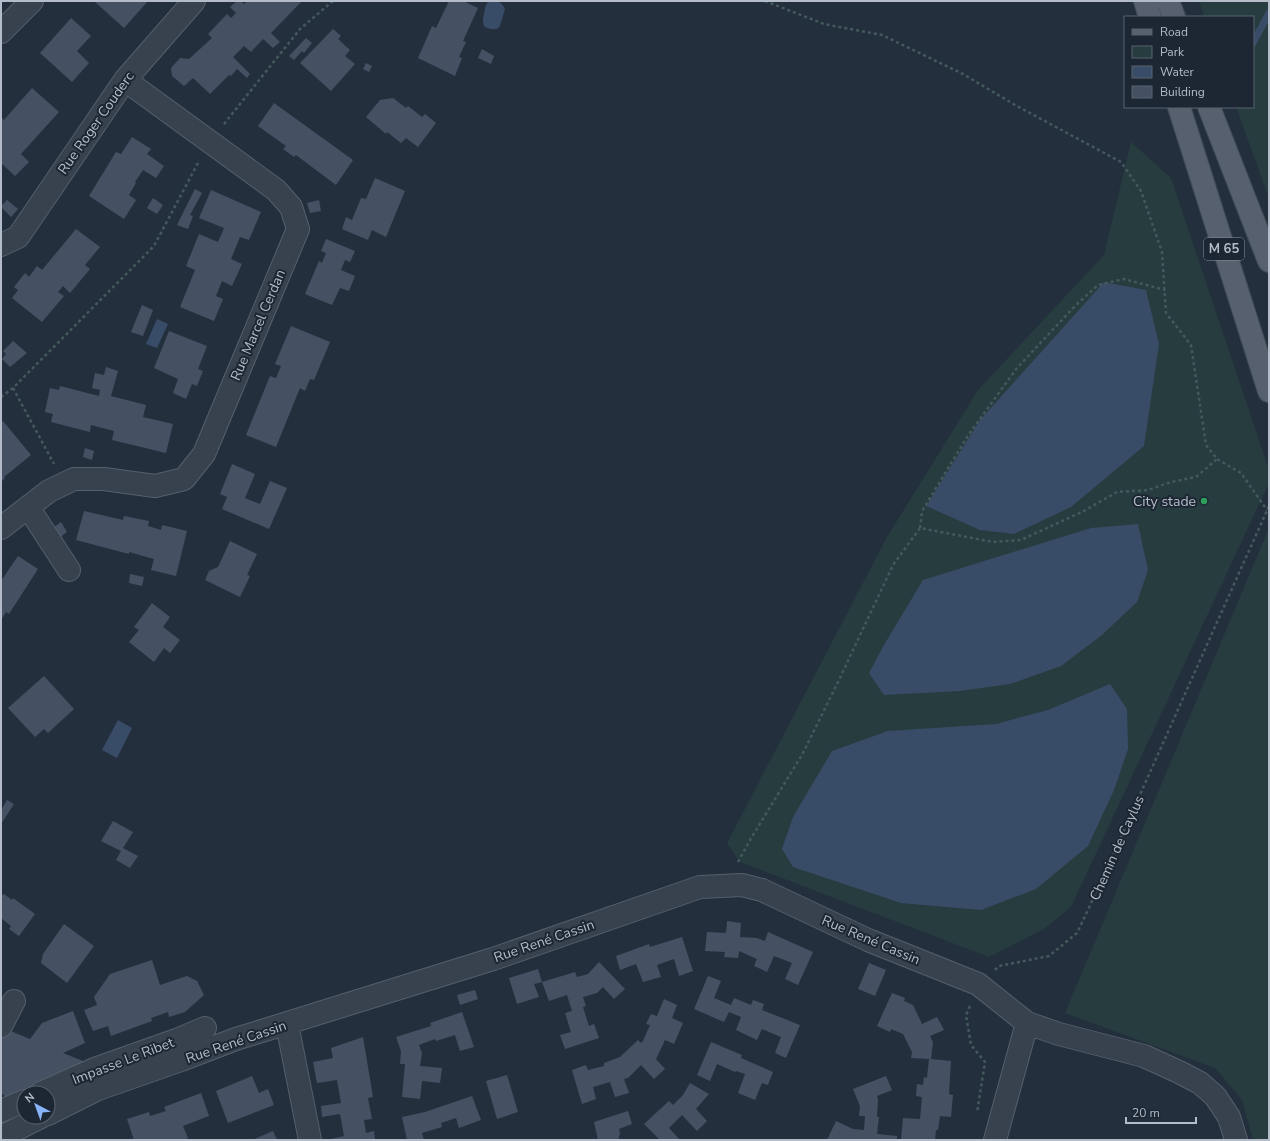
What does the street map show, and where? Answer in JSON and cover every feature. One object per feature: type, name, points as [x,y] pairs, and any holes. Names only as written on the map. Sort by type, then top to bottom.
[{"type":"main road","points":[[1145,1],[1150,16]]},
{"type":"main road","points":[[1168,1],[1174,16]]},
{"type":"main road","name":"M 65","points":[[1179,108],[1269,391]]},
{"type":"main road","name":"M 65","points":[[1209,108],[1269,261]]},
{"type":"street","points":[[1,32],[32,1]]},
{"type":"street","name":"Rue Roger Couderc","points":[[1,245],[18,237],[125,80],[194,1]]},
{"type":"street","name":"Rue Marcel Cerdan","points":[[1,528],[49,491],[74,479],[104,479],[155,486],[184,479],[204,454],[298,229],[291,206],[276,190],[125,80]]},
{"type":"street","points":[[28,507],[69,570]]},
{"type":"street","name":"Rue René Cassin","points":[[56,1110],[98,1089],[236,1039],[287,1024],[360,999],[493,959],[700,887],[742,885],[762,890],[868,940],[978,984],[1026,1023]]},
{"type":"street","points":[[1,1026],[14,1001]]},
{"type":"street","points":[[995,1140],[1026,1023],[1060,1034],[1144,1056],[1200,1083],[1214,1096],[1229,1117],[1236,1140]]},
{"type":"street","points":[[287,1024],[310,1140]]},
{"type":"street","name":"Impasse Le Ribet","points":[[56,1086],[97,1068],[179,1040],[205,1028]]},
{"type":"street","points":[[1,1111],[16,1104]]},
{"type":"street","points":[[1,1137],[25,1125]]},
{"type":"path","points":[[1,397],[13,388],[154,246],[194,167],[210,142],[300,30],[333,1]]},
{"type":"path","points":[[765,1],[824,24],[882,36],[963,74],[1015,105],[1121,162],[1141,191],[1162,252],[1166,313],[1191,345],[1206,444],[1218,459],[1241,473],[1267,510]]},
{"type":"path","points":[[726,885],[750,840],[803,753],[893,565],[920,528],[922,511],[969,434],[1017,368],[1075,306],[1098,285],[1124,279],[1165,290]]},
{"type":"path","points":[[13,388],[65,483]]},
{"type":"path","points":[[920,528],[993,542],[1021,540],[1082,512],[1117,492],[1148,490],[1171,482],[1196,477],[1218,459]]},
{"type":"path","name":"Chemin de Caylus","points":[[976,1116],[985,1062],[971,1045],[966,1015],[978,984],[999,966],[1049,956],[1077,933],[1106,872],[1269,506]]},
{"type":"green space","points":[[1199,1],[1269,1],[1269,198],[1236,108],[1254,108],[1254,16],[1204,16]]},
{"type":"green space","points":[[1131,142],[1171,178],[1269,470],[1269,483],[1071,907],[1044,929],[989,957],[740,862],[727,843],[887,537],[978,390],[1104,255]]},
{"type":"green space","points":[[1269,528],[1269,1140],[1253,1140],[1242,1100],[1215,1068],[1065,1013]]},
{"type":"water","points":[[489,1],[502,4],[505,9],[500,26],[497,29],[486,28],[483,24],[485,9]]},
{"type":"water","points":[[1104,282],[1146,290],[1159,344],[1144,446],[1071,507],[1014,534],[980,530],[926,506],[980,420]]},
{"type":"water","points":[[157,319],[168,324],[157,348],[146,344]]},
{"type":"water","points":[[1138,524],[1148,570],[1137,602],[1102,635],[1061,666],[1010,684],[960,691],[884,695],[869,673],[923,580],[1091,528]]},
{"type":"water","points":[[1110,684],[1127,709],[1128,749],[1114,790],[1088,846],[1036,889],[981,910],[901,903],[793,867],[782,849],[793,817],[832,751],[888,731],[996,724],[1048,710]]},
{"type":"water","points":[[118,720],[132,728],[117,758],[102,750]]},
{"type":"building","points":[[148,1],[124,28],[95,2]]},
{"type":"building","points":[[237,1],[241,1],[244,4],[247,1],[302,1],[271,33],[280,42],[273,48],[263,39],[251,52],[244,46],[233,57],[250,74],[247,78],[237,69],[210,94],[193,78],[184,86],[172,76],[171,68],[180,58],[189,59],[212,38],[208,34],[227,14],[231,18],[236,13],[230,7]]},
{"type":"building","points":[[449,1],[463,1],[478,8],[463,41],[466,42],[459,57],[462,58],[455,76],[418,58],[432,26],[436,28]]},
{"type":"building","points":[[71,18],[91,36],[77,51],[89,63],[72,82],[40,53]]},
{"type":"building","points":[[333,29],[341,36],[338,39],[350,50],[345,56],[355,64],[331,91],[300,63]]},
{"type":"building","points":[[306,38],[312,43],[304,53],[302,51],[294,60],[289,56]]},
{"type":"building","points":[[482,49],[494,56],[491,64],[478,58]]},
{"type":"building","points":[[366,63],[372,66],[369,72],[363,69]]},
{"type":"building","points":[[32,88],[59,112],[21,154],[29,162],[15,176],[1,163],[1,117],[4,120]]},
{"type":"building","points":[[393,98],[406,108],[408,106],[422,117],[425,114],[436,123],[418,147],[406,138],[401,143],[387,132],[386,134],[366,117],[380,100]]},
{"type":"building","points":[[274,103],[353,160],[336,185],[296,155],[294,157],[283,149],[286,146],[258,126]]},
{"type":"building","points":[[132,137],[151,149],[147,154],[164,166],[156,178],[143,170],[129,195],[136,200],[124,219],[89,196],[116,152],[121,154]]},
{"type":"building","points":[[375,178],[405,191],[386,237],[372,230],[368,240],[342,229],[346,217],[352,220],[361,198],[366,199]]},
{"type":"building","points":[[195,189],[202,193],[190,215],[193,216],[188,229],[177,225]]},
{"type":"building","points":[[211,190],[261,212],[249,240],[240,237],[231,259],[242,264],[232,286],[222,281],[216,296],[223,299],[214,321],[180,307],[195,270],[186,266],[199,234],[218,242],[224,228],[199,218]]},
{"type":"building","points":[[153,198],[163,205],[157,214],[147,208]]},
{"type":"building","points":[[7,200],[18,209],[11,217],[1,207]]},
{"type":"building","points":[[319,200],[321,211],[310,213],[307,203]]},
{"type":"building","points":[[76,229],[100,247],[85,265],[90,269],[70,293],[63,286],[58,292],[64,296],[42,322],[12,298],[18,290],[14,287],[25,273],[29,277],[37,266],[42,270]]},
{"type":"building","points":[[326,239],[355,251],[350,262],[345,260],[341,270],[355,276],[349,291],[340,288],[332,305],[305,294],[319,261],[322,263],[326,253],[321,251]]},
{"type":"building","points":[[142,305],[153,310],[143,336],[131,332]]},
{"type":"building","points":[[291,326],[330,342],[314,380],[310,379],[305,391],[300,388],[276,447],[246,435],[270,376],[276,378],[281,366],[275,364]]},
{"type":"building","points":[[169,331],[207,346],[198,369],[203,371],[197,386],[192,384],[186,399],[173,393],[178,379],[154,368]]},
{"type":"building","points":[[13,341],[27,353],[10,367],[2,359],[6,354],[3,351]]},
{"type":"building","points":[[106,367],[118,371],[111,396],[146,405],[143,417],[173,424],[166,453],[112,440],[114,431],[91,425],[90,432],[51,422],[53,414],[45,412],[50,388],[59,390],[60,386],[99,396],[100,390],[92,388],[95,373],[104,375]]},
{"type":"building","points":[[3,421],[31,455],[4,477],[5,478],[1,482],[1,423]]},
{"type":"building","points":[[85,448],[94,451],[92,460],[83,457]]},
{"type":"building","points":[[232,464],[255,474],[245,498],[260,504],[270,481],[287,488],[269,529],[222,509],[227,497],[220,494]]},
{"type":"building","points":[[84,511],[123,520],[124,516],[149,521],[148,526],[161,530],[162,525],[187,531],[176,576],[151,570],[154,559],[76,540]]},
{"type":"building","points":[[61,522],[67,532],[59,538],[53,528]]},
{"type":"building","points":[[230,541],[257,554],[247,575],[250,576],[240,597],[205,580],[209,571],[218,567]]},
{"type":"building","points":[[18,556],[38,569],[9,614],[6,612],[1,620],[1,581]]},
{"type":"building","points":[[130,574],[144,577],[142,586],[129,583]]},
{"type":"building","points":[[152,603],[170,617],[163,627],[180,640],[170,653],[164,648],[154,662],[129,642],[139,630],[134,627]]},
{"type":"building","points":[[44,676],[74,709],[48,733],[44,729],[35,737],[8,708]]},
{"type":"building","points":[[7,800],[14,804],[1,824],[1,810]]},
{"type":"building","points":[[113,821],[133,832],[123,848],[138,856],[130,868],[116,860],[121,851],[101,841]]},
{"type":"building","points":[[1,894],[4,894],[12,900],[13,898],[35,914],[19,936],[9,929],[11,926],[1,918]]},
{"type":"building","points":[[727,921],[741,923],[740,937],[757,938],[765,941],[768,932],[813,952],[798,985],[785,979],[792,963],[774,956],[767,972],[754,966],[757,959],[739,951],[738,958],[724,957],[725,952],[705,951],[707,932],[726,933]]},
{"type":"building","points":[[64,924],[94,946],[67,983],[41,963],[43,954]]},
{"type":"building","points":[[682,937],[693,971],[679,976],[674,959],[657,965],[661,977],[643,982],[636,964],[620,970],[616,956],[649,944],[650,947]]},
{"type":"building","points":[[152,960],[160,985],[187,976],[197,981],[204,995],[185,1012],[169,1017],[168,1012],[151,1018],[152,1021],[111,1036],[108,1026],[93,1031],[84,1010],[97,1005],[94,997],[110,974]]},
{"type":"building","points":[[599,962],[625,989],[614,999],[603,987],[597,993],[583,997],[586,1006],[583,1007],[589,1026],[594,1024],[599,1038],[565,1049],[560,1035],[571,1032],[565,1013],[572,1011],[567,995],[549,1001],[542,982],[575,972],[577,977],[588,974]]},
{"type":"building","points":[[869,963],[886,970],[875,996],[858,989]]},
{"type":"building","points":[[538,969],[542,982],[534,984],[539,997],[517,1004],[509,978]]},
{"type":"building","points":[[708,976],[721,981],[714,998],[731,1005],[734,998],[751,1005],[753,1000],[764,1004],[762,1010],[800,1025],[786,1058],[775,1053],[781,1037],[762,1029],[757,1040],[736,1030],[741,1017],[729,1012],[724,1022],[694,1009]]},
{"type":"building","points":[[475,990],[478,999],[460,1005],[457,995]]},
{"type":"building","points":[[892,993],[905,998],[904,1001],[913,1005],[922,1024],[937,1017],[944,1030],[930,1036],[933,1042],[931,1059],[951,1061],[949,1094],[953,1095],[951,1117],[940,1116],[935,1140],[901,1140],[903,1118],[920,1119],[922,1097],[916,1096],[917,1084],[923,1085],[924,1077],[927,1078],[929,1059],[911,1058],[912,1052],[903,1034],[891,1029],[890,1032],[877,1026]]},
{"type":"building","points":[[664,999],[677,1005],[672,1018],[683,1023],[674,1044],[665,1040],[656,1059],[665,1069],[654,1079],[641,1065],[628,1078],[624,1079],[629,1093],[615,1097],[610,1082],[593,1087],[596,1099],[582,1104],[572,1070],[586,1065],[588,1070],[604,1066],[604,1063],[620,1057],[638,1040],[641,1043],[650,1025],[646,1024],[651,1014],[657,1016]]},
{"type":"building","points":[[73,1011],[85,1043],[63,1053],[110,1072],[56,1099],[56,1085],[16,1085],[16,1105],[1,1093],[1,1027],[30,1039],[42,1023]]},
{"type":"building","points":[[462,1012],[474,1047],[460,1051],[455,1035],[436,1041],[435,1039],[419,1045],[422,1053],[420,1066],[442,1068],[440,1083],[422,1081],[420,1099],[402,1097],[405,1064],[400,1064],[401,1051],[396,1037],[431,1026],[430,1023]]},
{"type":"building","points":[[363,1037],[373,1097],[368,1098],[372,1119],[364,1120],[366,1133],[374,1131],[375,1140],[327,1140],[344,1136],[340,1114],[322,1117],[321,1106],[341,1103],[337,1080],[317,1083],[313,1062],[333,1058],[331,1048]]},
{"type":"building","points":[[711,1042],[742,1055],[741,1058],[773,1072],[768,1085],[762,1083],[755,1100],[738,1093],[745,1074],[735,1072],[717,1064],[710,1081],[697,1075]]},
{"type":"building","points":[[507,1075],[518,1112],[497,1119],[486,1081]]},
{"type":"building","points":[[252,1076],[259,1093],[268,1089],[274,1105],[228,1123],[216,1091]]},
{"type":"building","points":[[886,1076],[892,1090],[877,1096],[877,1117],[879,1117],[877,1134],[897,1136],[897,1140],[827,1140],[836,1121],[853,1129],[864,1130],[865,1116],[859,1116],[860,1106],[853,1089]]},
{"type":"building","points":[[690,1083],[709,1094],[696,1109],[707,1121],[697,1131],[682,1115],[669,1128],[680,1140],[660,1140],[644,1124],[669,1101],[673,1105],[683,1095]]},
{"type":"building","points":[[201,1093],[209,1116],[183,1126],[188,1138],[184,1140],[134,1140],[127,1119],[149,1112],[150,1116],[166,1111],[164,1107]]},
{"type":"building","points":[[472,1096],[481,1120],[459,1128],[456,1118],[441,1123],[442,1127],[422,1133],[424,1140],[407,1140],[402,1117],[425,1112]]},
{"type":"building","points":[[628,1111],[632,1124],[619,1129],[620,1134],[618,1140],[598,1140],[594,1122]]},
{"type":"building","points":[[273,1131],[277,1140],[252,1140]]},
{"type":"waterway","points":[[1254,41],[1269,13]]},
{"type":"place","name":"City stade","points":[[1204,501]]}]
